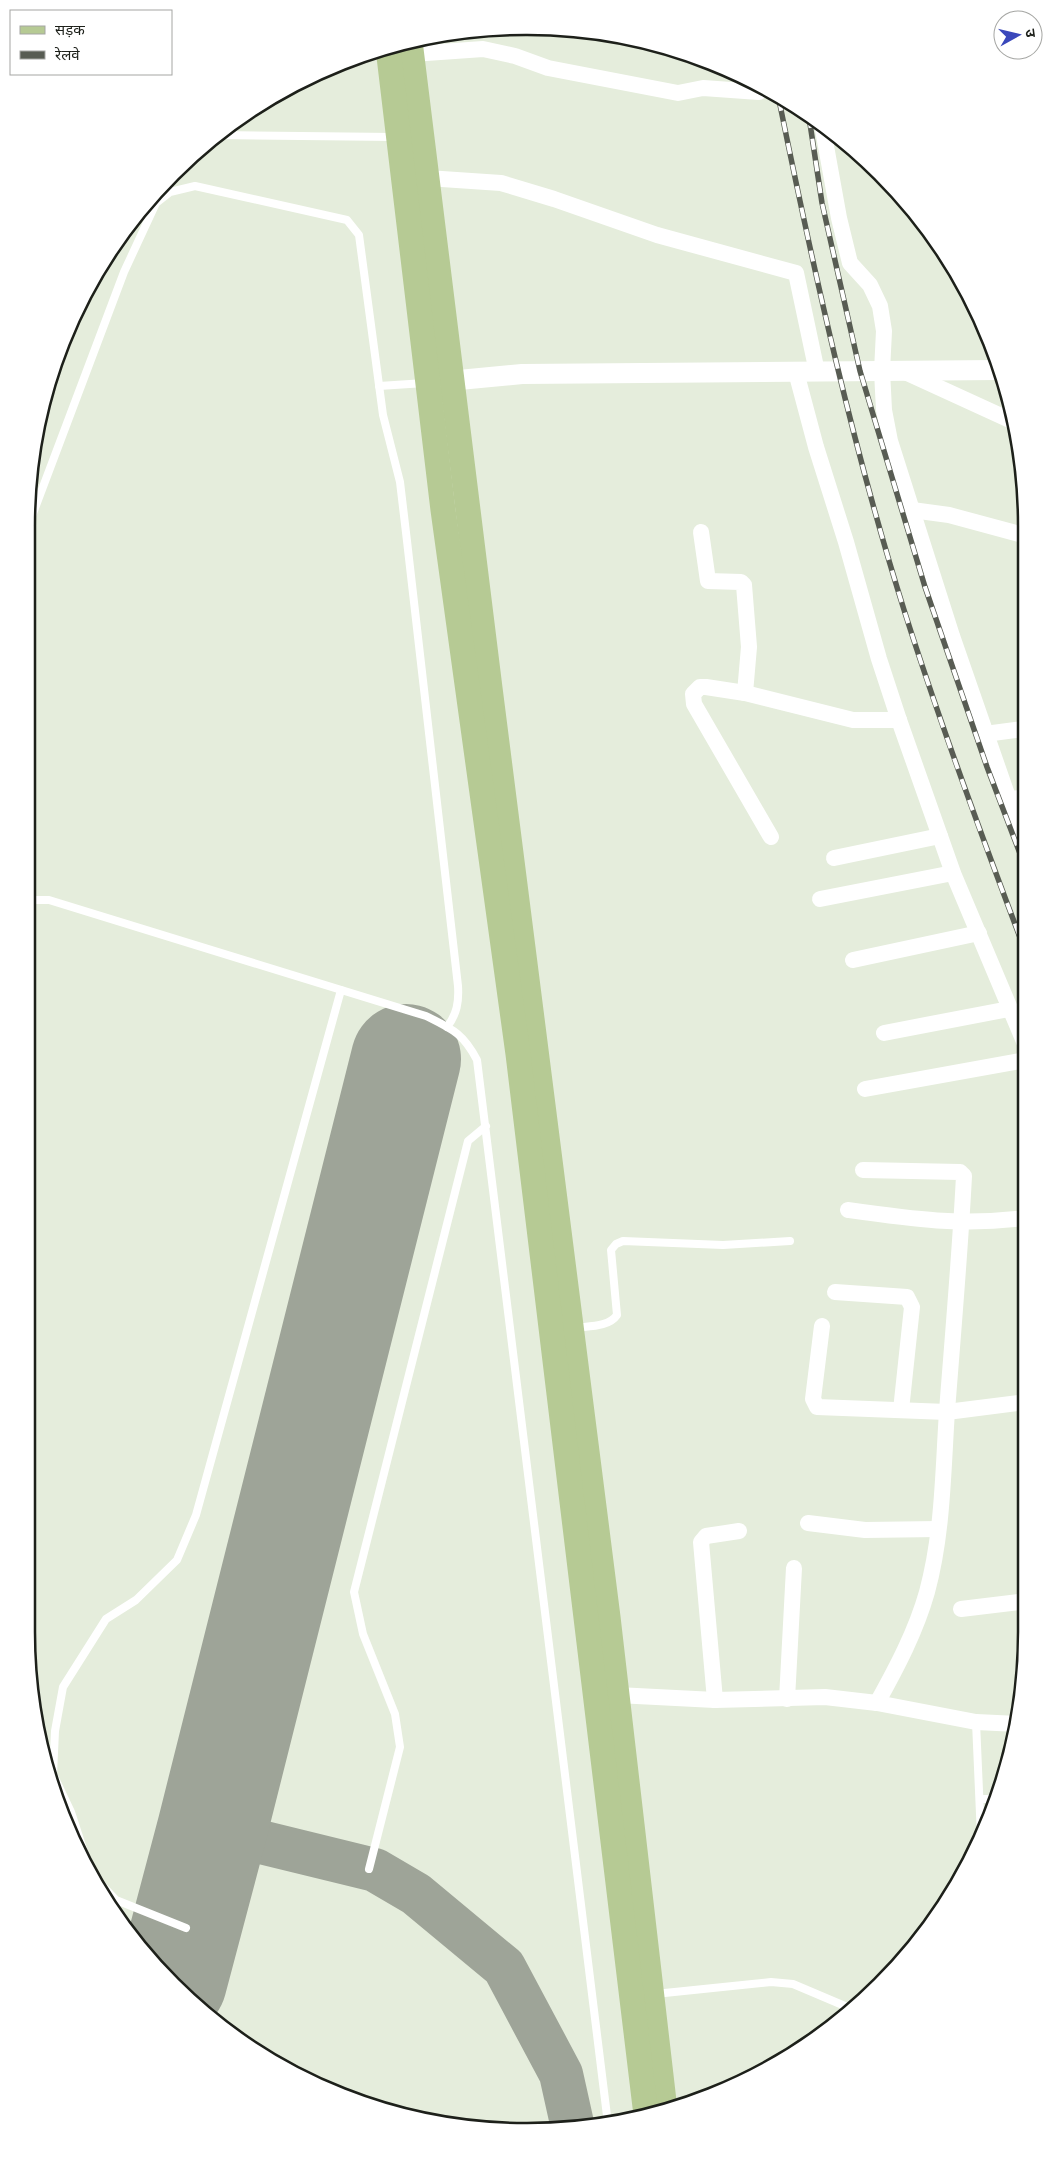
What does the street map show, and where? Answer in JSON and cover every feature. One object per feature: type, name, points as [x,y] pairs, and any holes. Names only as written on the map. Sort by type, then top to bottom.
[{"type":"main road","points":[[404,51],[399,138],[427,383],[606,1691],[652,1994],[664,2103]]},
{"type":"main road","points":[[404,51],[427,178],[571,1329],[645,2108]]},
{"type":"street","points":[[414,48],[483,49],[515,56],[548,68],[678,93],[703,88],[755,92]]},
{"type":"street","points":[[824,136],[839,218],[850,263],[870,285],[880,306],[884,331],[882,370],[884,410],[890,441],[985,734],[1016,798]]},
{"type":"street","points":[[427,178],[501,183],[554,199],[657,236],[796,273],[816,372]]},
{"type":"street","points":[[902,370],[1006,418]]},
{"type":"street","points":[[427,383],[522,374],[992,370]]},
{"type":"street","points":[[796,372],[816,447],[846,542],[879,658],[953,873],[1018,1028]]},
{"type":"street","points":[[912,510],[949,515],[1018,534]]},
{"type":"street","points":[[701,532],[708,581],[741,582],[744,585],[749,647],[745,693]]},
{"type":"street","points":[[771,838],[692,699],[696,691],[706,687],[745,693],[853,720],[900,720]]},
{"type":"street","points":[[985,734],[1018,731]]},
{"type":"street","points":[[834,858],[940,836]]},
{"type":"street","points":[[820,899],[953,873]]},
{"type":"street","points":[[853,960],[978,933]]},
{"type":"street","points":[[884,1033],[1010,1009]]},
{"type":"street","points":[[865,1089],[1018,1061]]},
{"type":"street","points":[[863,1170],[960,1172],[964,1176],[934,1563],[917,1621],[902,1657],[877,1702]]},
{"type":"street","points":[[848,1210],[961,1223],[990,1223],[1018,1219]]},
{"type":"street","points":[[835,1292],[907,1297],[911,1302],[901,1410]]},
{"type":"street","points":[[822,1326],[813,1399],[818,1407],[947,1412],[1018,1403]]},
{"type":"street","points":[[808,1523],[865,1530],[938,1528]]},
{"type":"street","points":[[715,1700],[701,1542],[706,1536],[739,1531]]},
{"type":"street","points":[[788,1699],[794,1568]]},
{"type":"street","points":[[960,1609],[1018,1602]]},
{"type":"street","points":[[606,1691],[715,1700],[825,1697],[877,1702],[976,1722],[1010,1724]]},
{"type":"lane","points":[[229,135],[399,138]]},
{"type":"lane","points":[[157,203],[170,192],[195,186],[347,220],[359,235],[383,416],[400,482],[458,986],[459,1002],[454,1018],[447,1027]]},
{"type":"lane","points":[[36,507],[124,272],[156,204]]},
{"type":"lane","points":[[380,386],[427,383]]},
{"type":"lane","points":[[35,900],[49,900],[426,1016],[455,1031],[469,1046],[477,1060],[607,2116]]},
{"type":"lane","points":[[53,1764],[55,1732],[63,1687],[106,1619],[136,1600],[178,1560],[196,1515],[341,990]]},
{"type":"lane","points":[[369,1869],[400,1746],[395,1714],[363,1634],[354,1592],[468,1140],[486,1126]]},
{"type":"lane","points":[[571,1329],[607,1323],[617,1315],[611,1250],[616,1244],[623,1241],[732,1245],[790,1241]]},
{"type":"lane","points":[[976,1722],[981,1821]]},
{"type":"lane","points":[[64,1797],[77,1829]]},
{"type":"lane","points":[[980,1799],[988,1799]]},
{"type":"lane","points":[[113,1897],[186,1928]]},
{"type":"lane","points":[[652,1994],[771,1982],[786,1983],[814,1991],[845,2006]]},
{"type":"taxiway","points":[[212,1830],[375,1870],[416,1894],[504,1967],[561,2074],[571,2121]]},
{"type":"runway","points":[[174,1974],[212,1830],[406,1059]]},
{"type":"railway","points":[[780,106],[835,358],[886,550],[947,739],[1018,932]]},
{"type":"railway","points":[[810,126],[822,203],[860,371],[925,587],[987,767],[1018,848]]}]
